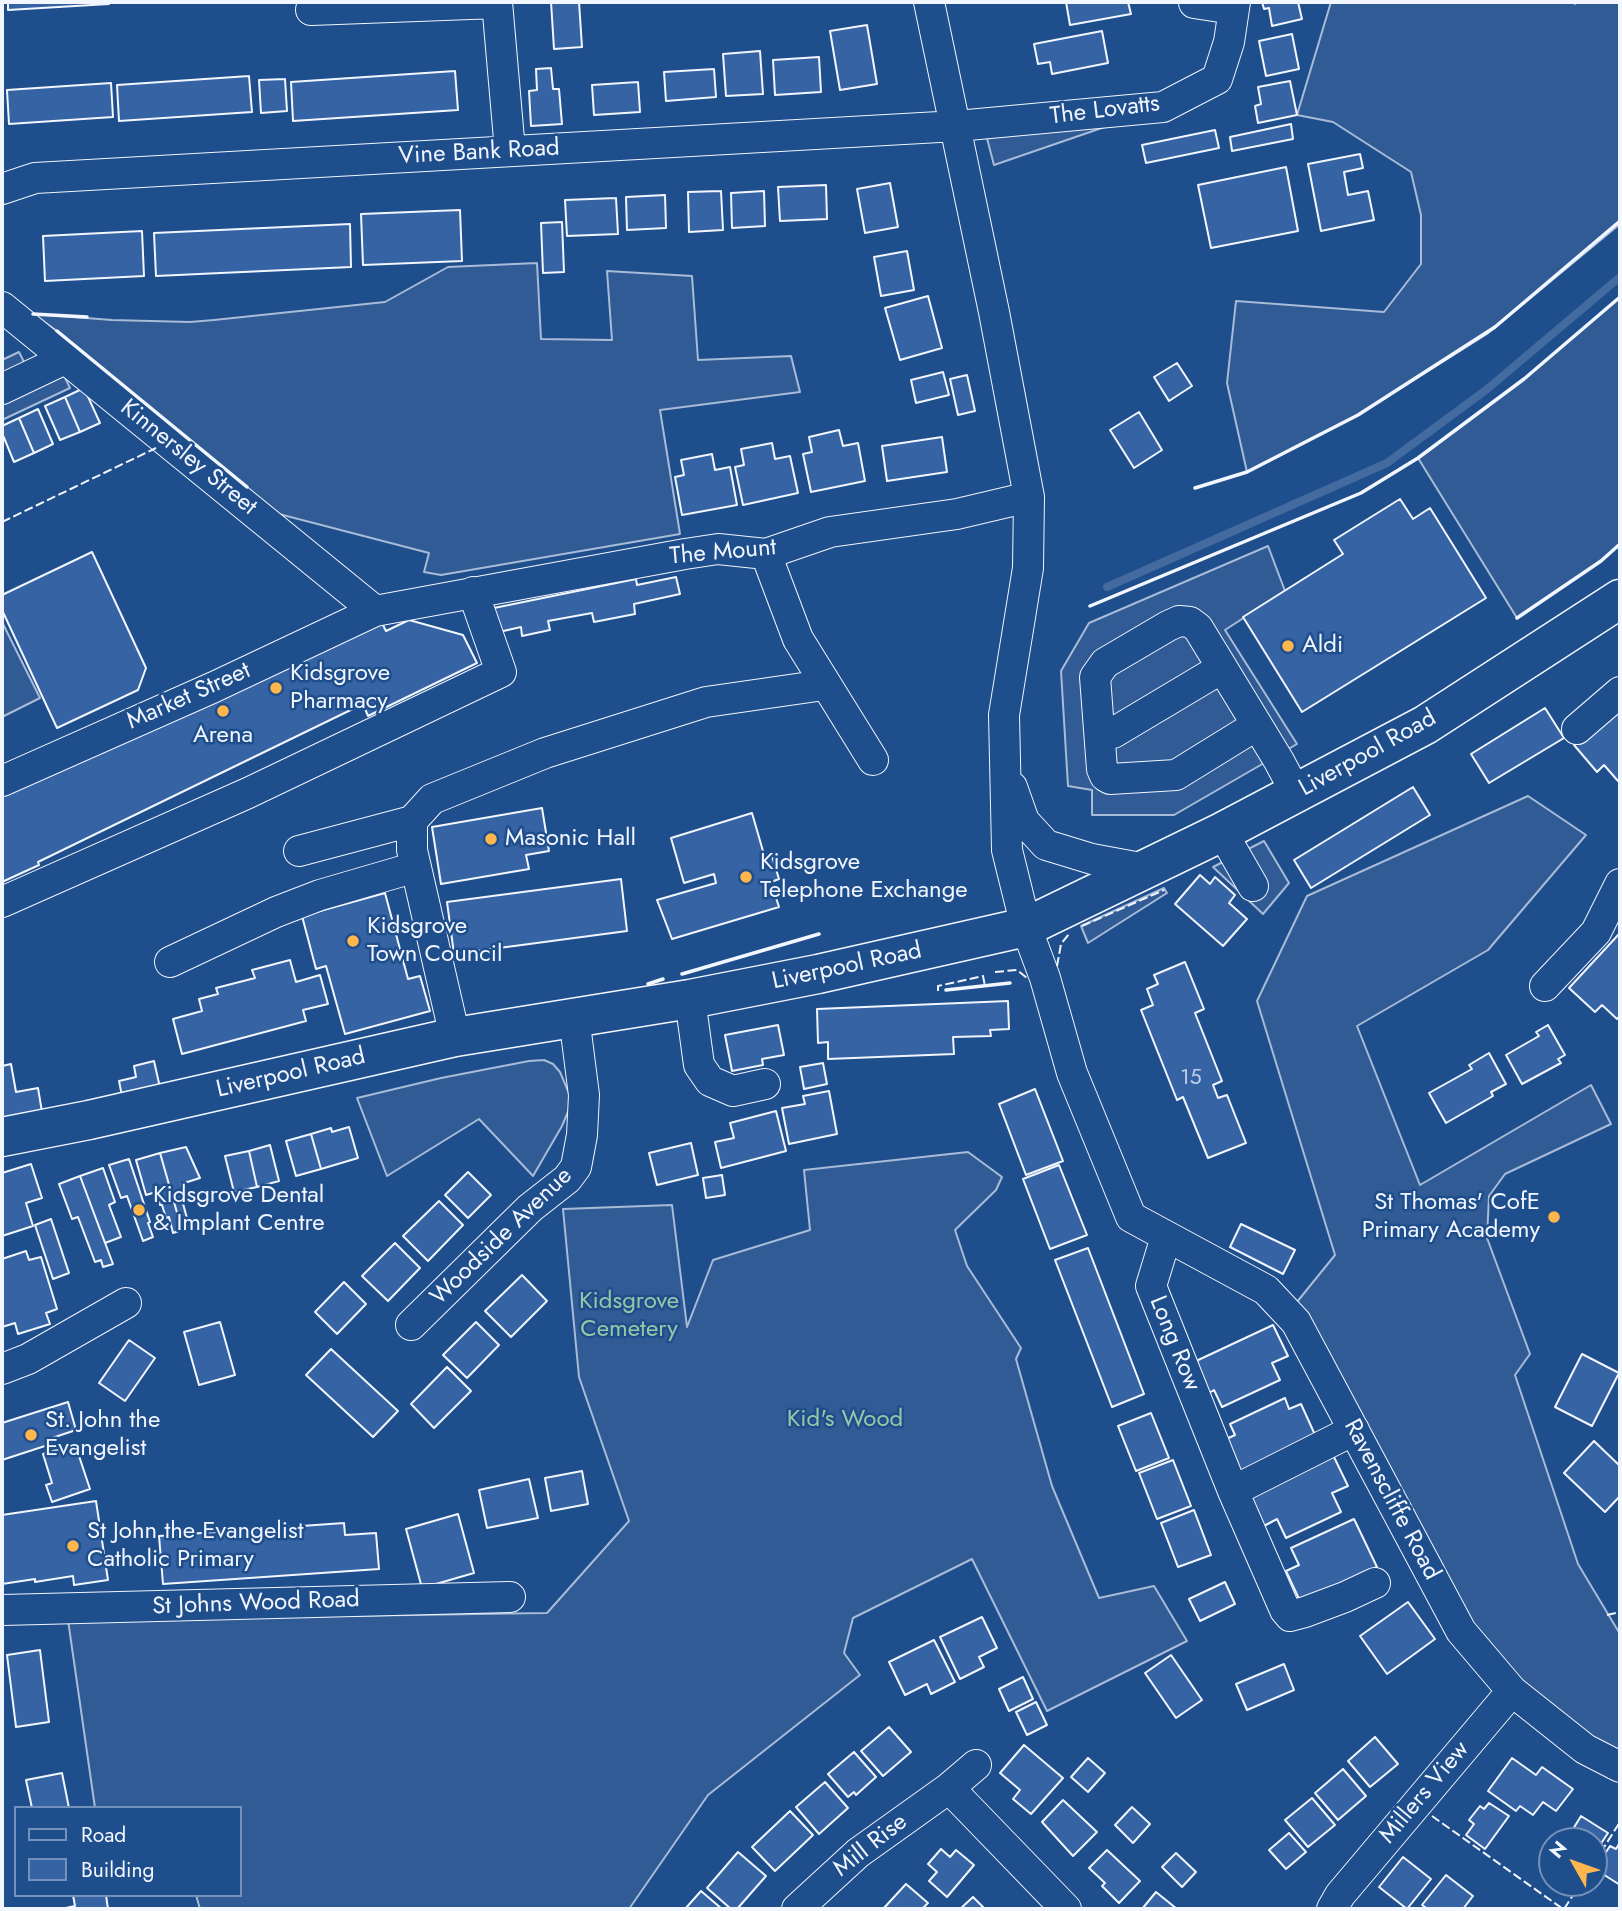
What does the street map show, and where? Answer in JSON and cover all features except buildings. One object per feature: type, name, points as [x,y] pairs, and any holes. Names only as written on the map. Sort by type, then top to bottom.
[{"type":"main road","name":"Liverpool Road","points":[[2,1137],[89,1120],[455,1037],[690,999],[818,974],[1026,927],[1222,832],[1425,725],[1620,599]]},
{"type":"street","points":[[929,2],[957,126],[1029,497],[1028,568],[1004,715],[1007,850],[1026,927],[1045,978],[1072,1073],[1131,1217],[1166,1237]]},
{"type":"street","points":[[311,10],[497,3],[510,151]]},
{"type":"street","points":[[1194,3],[1234,5]]},
{"type":"street","name":"The Lovatts","points":[[957,126],[1163,107],[1217,79],[1229,42],[1234,5]]},
{"type":"street","name":"Vine Bank Road","points":[[2,189],[35,178],[957,126]]},
{"type":"street","name":"Kinnersley Street","points":[[2,307],[375,611]]},
{"type":"street","points":[[2,389],[67,358]]},
{"type":"street","name":"The Mount","points":[[375,611],[718,549],[766,554],[830,532],[957,514],[1029,497]]},
{"type":"street","points":[[766,554],[798,639],[873,761]]},
{"type":"street","points":[[2,902],[248,793],[501,671],[473,592]]},
{"type":"street","name":"Market Street","points":[[2,781],[214,687],[375,611]]},
{"type":"street","points":[[1257,725],[1176,775],[1110,779],[1102,769],[1096,677],[1099,668],[1168,626],[1179,621],[1189,622],[1198,628],[1257,725],[1296,793]]},
{"type":"street","points":[[1100,735],[1113,733],[1223,668]]},
{"type":"street","points":[[299,851],[412,821],[432,799],[545,753],[706,702],[824,685]]},
{"type":"street","points":[[1577,729],[1620,692]]},
{"type":"street","points":[[1004,764],[1024,821],[1046,845],[1092,859],[1146,869]]},
{"type":"street","points":[[412,821],[412,850],[455,1037]]},
{"type":"street","points":[[1222,832],[1253,886]]},
{"type":"street","points":[[170,962],[276,912],[320,895],[416,867]]},
{"type":"street","points":[[1596,932],[1620,884]]},
{"type":"street","points":[[1545,986],[1620,907]]},
{"type":"street","points":[[690,999],[699,1065],[710,1081],[733,1091],[765,1084]]},
{"type":"street","name":"Woodside Avenue","points":[[411,1325],[530,1208],[567,1178],[576,1167],[582,1135],[584,1095],[574,1017]]},
{"type":"street","name":"Ravenscliffe Road","points":[[1166,1237],[1266,1290],[1296,1322],[1461,1631],[1512,1691],[1585,1749],[1620,1767]]},
{"type":"street","name":"Long Row","points":[[1166,1237],[1151,1286],[1233,1491],[1285,1610],[1290,1616],[1345,1597],[1375,1583]]},
{"type":"street","points":[[2,1369],[28,1359],[127,1303]]},
{"type":"street","points":[[1233,1491],[1354,1430]]},
{"type":"street","name":"St Johns Wood Road","points":[[2,1610],[510,1597]]},
{"type":"street","name":"Millers View","points":[[1345,1905],[1512,1691]]},
{"type":"street","name":"Mill Rise","points":[[796,1909],[858,1853],[949,1788],[976,1765]]},
{"type":"street","points":[[949,1788],[1066,1909]]},
{"type":"shaded area","points":[[1331,2],[1620,2],[1620,224],[1487,334],[1358,415],[1247,472],[1227,383],[1236,301],[1384,312],[1421,264],[1421,215],[1411,172],[1333,122],[1297,115]]},
{"type":"shaded area","points":[[1163,107],[994,165],[983,123]]},
{"type":"shaded area","points":[[537,263],[541,339],[612,340],[607,271],[692,276],[698,360],[791,356],[800,392],[660,410],[680,534],[441,575],[424,572],[429,553],[279,514],[33,314],[112,320],[214,320],[385,302],[448,267]]},
{"type":"shaded area","points":[[1620,297],[1620,544],[1601,561],[1517,618],[1418,458],[1524,379]]},
{"type":"shaded area","points":[[19,352],[31,376],[58,363],[70,388],[2,420],[2,360]]},
{"type":"shaded area","points":[[1268,546],[1285,591],[1225,630],[1297,744],[1174,815],[1092,815],[1092,790],[1068,786],[1061,671],[1089,623]]},
{"type":"shaded area","points":[[2,622],[40,698],[2,717]]},
{"type":"shaded area","points":[[1528,796],[1586,835],[1488,950],[1357,1026],[1420,1185],[1591,1085],[1611,1124],[1505,1174],[1489,1196],[1487,1238],[1530,1354],[1515,1375],[1578,1564],[1620,1634],[1620,1767],[1512,1691],[1288,1313],[1335,1255],[1257,1001],[1307,896]]},
{"type":"shaded area","points":[[1264,841],[1289,883],[1263,914],[1213,867]]},
{"type":"shaded area","points":[[1164,888],[1167,893],[1088,943],[1081,926]]},
{"type":"shaded area","points":[[544,1060],[553,1064],[560,1072],[571,1098],[562,1126],[533,1176],[479,1119],[387,1176],[357,1098],[441,1078]]},
{"type":"shaded area","name":"Kid's Wood","points":[[968,1152],[1002,1177],[996,1190],[955,1230],[967,1266],[1021,1348],[1016,1359],[1052,1486],[1099,1598],[1154,1586],[1187,1641],[1047,1711],[972,1559],[853,1618],[844,1653],[860,1675],[708,1795],[629,1909],[200,1909],[197,1897],[242,1897],[242,1806],[95,1806],[68,1620],[547,1613],[629,1521],[579,1377],[563,1209],[672,1205],[687,1327],[713,1260],[810,1230],[804,1170]]},
{"type":"waterway","points":[[1107,587],[1387,463],[1486,390],[1620,277]]},
{"type":"fence","points":[[2,522],[156,448]]},
{"type":"fence","points":[[1082,926],[1164,890]]},
{"type":"fence","points":[[1057,966],[1061,944],[1069,934]]},
{"type":"fence","points":[[995,972],[1017,970],[1027,978]]},
{"type":"fence","points":[[938,991],[938,986],[983,976],[985,986]]},
{"type":"fence","points":[[1607,1615],[1620,1612]]},
{"type":"fence","points":[[1432,1816],[1563,1909]]},
{"type":"fence","points":[[1608,1841],[1620,1822]]},
{"type":"fence","points":[[1564,1909],[1572,1897]]},
{"type":"wall","points":[[1195,488],[1247,472],[1358,415],[1495,327],[1620,221]]},
{"type":"wall","points":[[1090,606],[1361,493],[1418,458],[1524,379],[1620,297]]},
{"type":"wall","points":[[33,314],[87,317]]},
{"type":"wall","points":[[57,331],[247,487]]},
{"type":"wall","points":[[1517,618],[1601,561],[1620,544]]},
{"type":"wall","points":[[682,974],[819,934]]},
{"type":"wall","points":[[648,984],[663,979]]},
{"type":"wall","points":[[946,990],[1010,983]]},
{"type":"place","name":"Aldi","points":[[1288,646]]},
{"type":"place","name":"Kidsgrove Pharmacy","points":[[276,688]]},
{"type":"place","name":"Arena","points":[[223,711]]},
{"type":"place","name":"Masonic Hall","points":[[491,839]]},
{"type":"place","name":"Kidsgrove Telephone Exchange","points":[[746,877]]},
{"type":"place","name":"Kidsgrove Town Council","points":[[353,941]]},
{"type":"place","name":"Kidsgrove Dental & Implant Centre","points":[[139,1210]]},
{"type":"place","name":"St Thomas' CofE Primary Academy","points":[[1554,1217]]},
{"type":"place","name":"St. John the Evangelist","points":[[31,1435]]},
{"type":"place","name":"St John the Evangelist Catholic Primary","points":[[73,1546]]},
{"type":"park label","name":"Kidsgrove Cemetery","points":[[629,1316]]}]
